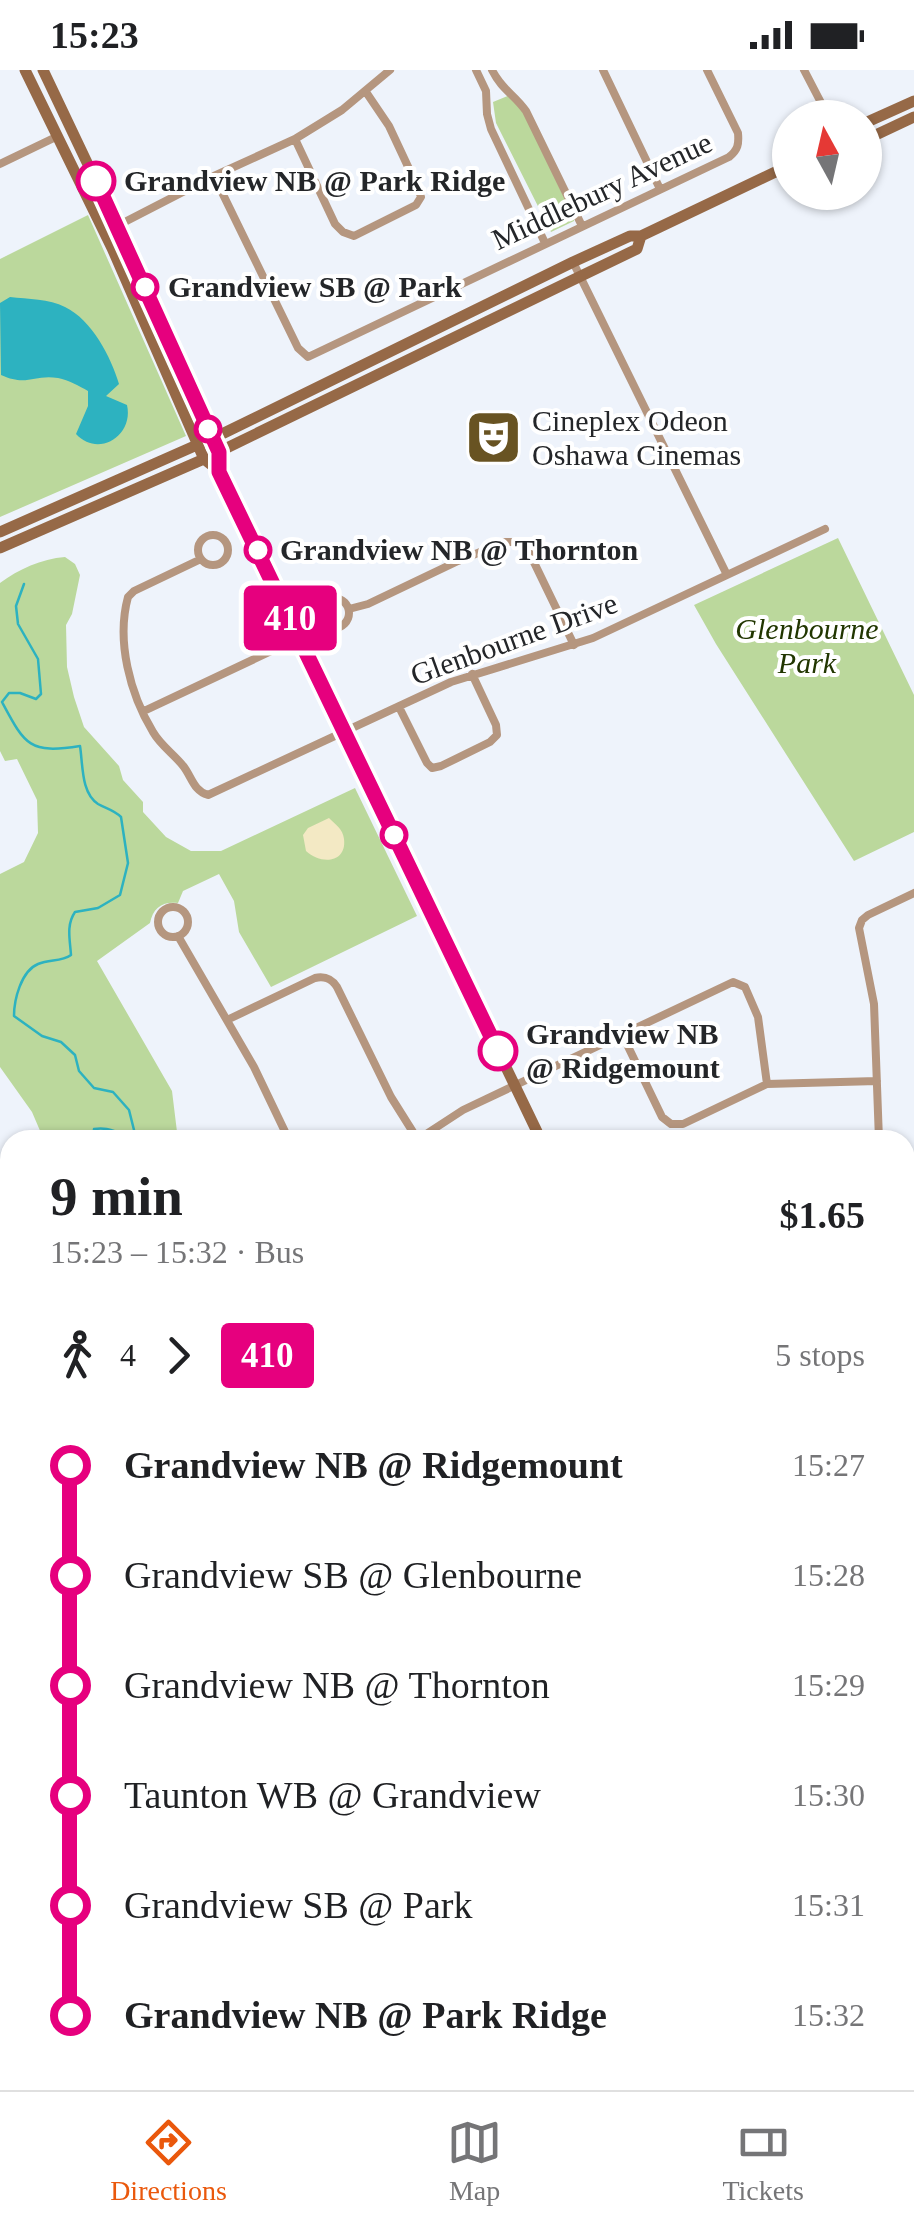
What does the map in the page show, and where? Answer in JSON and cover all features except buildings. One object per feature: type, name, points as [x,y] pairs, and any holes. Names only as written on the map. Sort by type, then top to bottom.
[{"type":"street","points":[[25,70],[104,232],[204,459],[219,472],[536,1130]]},
{"type":"street","points":[[43,70],[219,452],[219,472]]},
{"type":"street","points":[[104,232],[295,139],[366,92],[390,70]]},
{"type":"street","points":[[476,70],[486,92],[491,129],[545,243]]},
{"type":"street","points":[[492,70],[500,85],[526,112],[582,226]]},
{"type":"street","points":[[603,70],[660,188]]},
{"type":"street","name":"Middlebury Avenue","points":[[214,176],[298,348],[308,357],[729,157],[739,144],[738,133],[707,70]]},
{"type":"street","points":[[804,70],[819,100]]},
{"type":"street","points":[[486,92],[500,85]]},
{"type":"street","points":[[37,94],[51,88]]},
{"type":"street","points":[[295,139],[343,232],[354,236],[416,204],[421,198],[418,188],[389,126],[366,92]]},
{"type":"street","points":[[882,116],[914,100]]},
{"type":"street","points":[[882,132],[914,118]]},
{"type":"street","points":[[0,164],[71,129]]},
{"type":"street","points":[[78,177],[91,171]]},
{"type":"street","points":[[0,532],[198,445],[573,262],[630,236],[641,236],[772,174]]},
{"type":"street","points":[[0,548],[219,452],[637,249],[641,236]]},
{"type":"street","points":[[573,262],[727,575]]},
{"type":"street","points":[[142,319],[156,312]]},
{"type":"street","name":"Glenbourne Drive","points":[[144,711],[157,738],[182,764],[198,791],[205,795],[216,793],[472,674],[574,645],[825,529]]},
{"type":"street","points":[[349,609],[514,540],[528,550],[574,645]]},
{"type":"street","points":[[201,560],[134,592],[126,600],[125,664],[144,711],[299,638]]},
{"type":"street","points":[[332,598],[344,602],[349,609],[348,619],[337,628],[324,624],[319,615],[321,606],[332,598]]},
{"type":"street","points":[[399,706],[427,763],[432,768],[440,766],[497,735],[472,674]]},
{"type":"street","points":[[879,1130],[874,1004],[860,924],[868,915],[914,893]]},
{"type":"street","points":[[178,936],[254,1068],[284,1130]]},
{"type":"street","points":[[227,1020],[308,981],[321,977],[330,980],[337,987],[390,1097],[411,1130]]},
{"type":"street","points":[[433,1130],[463,1110],[724,985],[739,983],[758,1014],[768,1084]]},
{"type":"street","points":[[622,1034],[662,1116],[671,1124],[687,1122],[768,1084],[878,1081]]},
{"type":"green space","points":[[510,95],[521,107],[574,218],[551,232],[496,123],[493,102]]},
{"type":"green space","points":[[88,215],[186,436],[0,517],[0,259]]},
{"type":"green space","name":"Glenbourne Park","points":[[838,538],[914,695],[914,832],[854,861],[694,605]]},
{"type":"green space","points":[[65,557],[75,564],[80,575],[66,625],[67,667],[84,727],[119,766],[123,780],[143,802],[143,812],[166,837],[191,851],[221,851],[355,788],[417,916],[271,987],[239,932],[234,901],[219,874],[183,891],[178,903],[159,907],[150,923],[97,961],[172,1091],[177,1130],[40,1130],[32,1112],[0,1067],[0,874],[24,862],[38,833],[37,800],[17,759],[5,761],[0,751],[0,583],[47,560]]},
{"type":"sand","points":[[329,818],[342,832],[344,847],[337,857],[325,860],[306,851],[303,835],[308,828]]},
{"type":"water","points":[[10,297],[59,304],[92,330],[106,351],[119,384],[106,396],[127,405],[128,416],[120,434],[104,444],[94,444],[76,434],[88,406],[88,391],[70,382],[58,378],[18,380],[1,375],[0,303]]},
{"type":"waterway","points":[[24,584],[16,606],[18,624],[38,659],[41,694],[36,699],[9,693],[2,702],[30,743],[50,749],[80,746],[88,793],[98,804],[121,817],[128,863],[120,895],[98,908],[75,912],[70,927],[71,955],[42,962],[27,973],[14,1016],[42,1036],[61,1042],[75,1055],[79,1071],[94,1088],[113,1092],[129,1110],[134,1130]]},
{"type":"waterway","points":[[94,1130],[110,1130]]},
{"type":"bus line","name":"410","points":[[96,181],[219,452],[219,472],[498,1051]]},
{"type":"place","name":"Grandview NB @ Park Ridge","points":[[96,181]]},
{"type":"place","name":"Grandview SB @ Park","points":[[145,287]]},
{"type":"place","name":"Cineplex Odeon Oshawa Cinemas","points":[[493,438]]},
{"type":"place","name":"Grandview NB @ Thornton","points":[[258,550]]},
{"type":"place","name":"Grandview NB @ Ridgemount","points":[[498,1051]]}]
